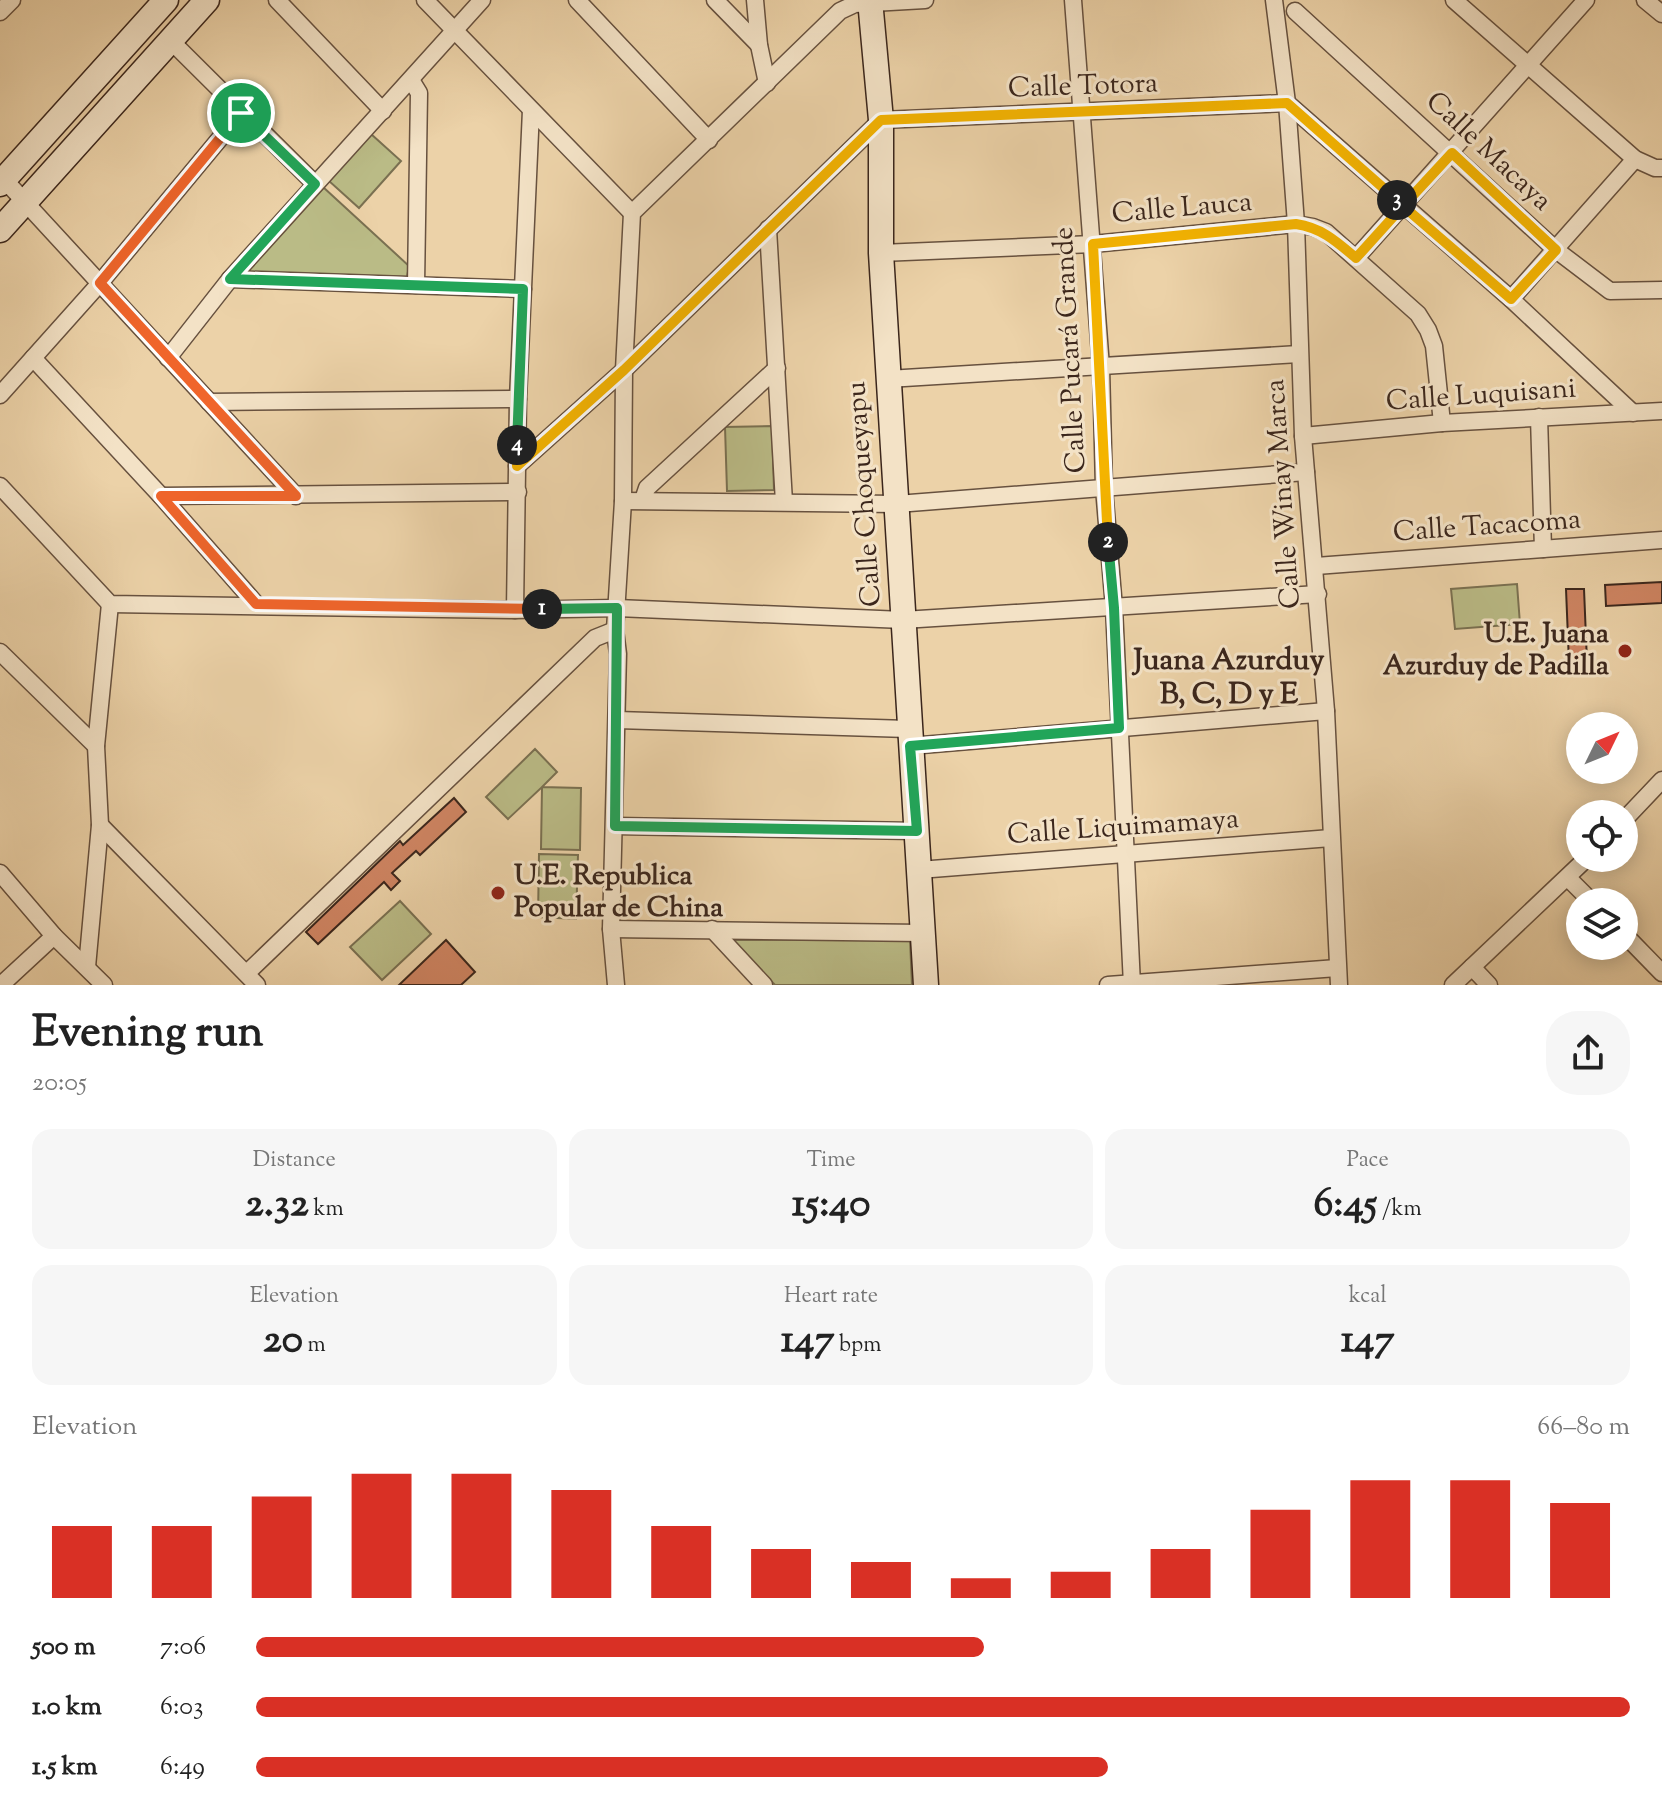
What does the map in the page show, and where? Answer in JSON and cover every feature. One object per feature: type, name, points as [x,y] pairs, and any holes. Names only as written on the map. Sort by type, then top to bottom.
[{"type":"street","points":[[0,12],[12,0]]},
{"type":"street","points":[[166,0],[1,180],[296,496]]},
{"type":"street","points":[[0,230],[207,0]]},
{"type":"street","points":[[277,0],[383,111]]},
{"type":"street","points":[[425,0],[632,213]]},
{"type":"street","points":[[168,358],[230,279],[482,0]]},
{"type":"street","points":[[577,0],[709,140]]},
{"type":"street","points":[[715,0],[759,45]]},
{"type":"street","points":[[755,0],[759,45],[767,83]]},
{"type":"street","points":[[616,985],[611,929],[618,654],[615,630],[623,501],[624,370],[632,213],[840,11],[870,2],[925,0]]},
{"type":"street","name":"Calle Pucará Grande","points":[[1073,0],[1101,367],[1104,488],[1114,608],[1132,984]]},
{"type":"street","points":[[1454,0],[1635,159],[1662,168]]},
{"type":"street","points":[[1356,258],[1586,0]]},
{"type":"street","points":[[1645,0],[1662,14]]},
{"type":"street","name":"Calle Choqueyapu","points":[[870,2],[881,120],[881,253],[926,985]]},
{"type":"street","points":[[1275,6],[1300,6]]},
{"type":"street","name":"Calle Winay Marca","points":[[1275,6],[1287,103],[1296,224],[1303,436],[1326,711],[1338,976]]},
{"type":"street","name":"Calle Macaya","points":[[1300,6],[1556,250],[1610,291],[1662,290]]},
{"type":"street","points":[[170,40],[315,184]]},
{"type":"street","points":[[411,80],[419,93],[416,285]]},
{"type":"street","points":[[1287,103],[1511,299],[1633,413]]},
{"type":"street","name":"Calle Totora","points":[[881,120],[1287,103]]},
{"type":"street","points":[[515,610],[518,399],[531,110]]},
{"type":"street","points":[[0,395],[100,283],[241,113]]},
{"type":"street","points":[[517,466],[624,370],[881,120]]},
{"type":"street","points":[[1511,299],[1635,159]]},
{"type":"street","points":[[1296,224],[1326,232],[1418,314],[1434,346],[1442,423]]},
{"type":"street","name":"Calle Lauca","points":[[881,253],[1093,244],[1296,224]]},
{"type":"street","points":[[768,229],[784,502]]},
{"type":"street","points":[[230,279],[523,289]]},
{"type":"street","points":[[888,379],[1299,354]]},
{"type":"street","points":[[33,358],[256,604]]},
{"type":"street","points":[[643,500],[647,488],[777,368]]},
{"type":"street","points":[[209,402],[518,399]]},
{"type":"street","name":"Calle Luquisani","points":[[1303,436],[1442,423],[1662,411]]},
{"type":"street","points":[[1539,417],[1543,549]]},
{"type":"street","points":[[623,501],[897,504],[1306,472]]},
{"type":"street","points":[[0,486],[110,604],[515,610],[617,608],[903,620],[1318,594]]},
{"type":"street","points":[[161,496],[518,492]]},
{"type":"street","name":"Calle Tacacoma","points":[[1316,566],[1662,540]]},
{"type":"street","points":[[87,967],[100,825],[96,746],[110,604]]},
{"type":"street","points":[[100,825],[252,979],[595,638],[615,630]]},
{"type":"street","points":[[0,652],[96,746]]},
{"type":"street","points":[[617,720],[909,737],[1119,728],[1326,711]]},
{"type":"street","points":[[1638,806],[1660,785]]},
{"type":"street","points":[[615,826],[917,831]]},
{"type":"street","name":"Calle Liquimamaya","points":[[919,870],[1331,838]]},
{"type":"street","points":[[1453,985],[1574,872]]},
{"type":"street","points":[[0,873],[54,936],[104,985]]},
{"type":"street","points":[[1568,878],[1578,888]]},
{"type":"street","points":[[611,929],[922,933]]},
{"type":"street","points":[[712,929],[764,985]]},
{"type":"street","points":[[1,985],[54,936]]},
{"type":"street","points":[[1638,948],[1662,973]]},
{"type":"street","points":[[1472,967],[1489,985]]},
{"type":"street","points":[[1108,985],[1338,976]]},
{"type":"green space","points":[[371,134],[401,161],[359,208],[329,181]]},
{"type":"green space","points":[[323,187],[409,266],[407,277],[251,273],[248,268]]},
{"type":"green space","points":[[772,426],[774,490],[727,491],[725,427]]},
{"type":"green space","points":[[1517,584],[1520,624],[1455,629],[1451,589]]},
{"type":"green space","points":[[535,749],[557,772],[508,819],[486,797]]},
{"type":"green space","points":[[542,787],[581,788],[580,850],[541,849]]},
{"type":"green space","points":[[539,854],[578,855],[576,919],[538,917]]},
{"type":"green space","points":[[400,901],[431,934],[382,980],[350,947]]},
{"type":"green space","points":[[910,939],[912,985],[775,985],[732,940]]},
{"type":"building","points":[[1662,582],[1662,603],[1606,606],[1605,585]]},
{"type":"building","points":[[1566,589],[1584,589],[1587,662],[1569,663]]},
{"type":"building","points":[[454,798],[466,812],[420,855],[416,851],[392,873],[400,881],[391,890],[384,882],[318,944],[306,932],[400,841],[403,845]]},
{"type":"building","points":[[446,940],[475,972],[461,985],[399,985]]},
{"type":"place","name":"U.E. Juana Azurduy de Padilla","points":[[1625,651]]},
{"type":"place","name":"U.E. Republica Popular de China","points":[[498,893]]},
{"type":"district","name":"Juana Azurduy B, C, D y E","points":[[1229,678]]},
{"type":"route","points":[[241,113],[100,283],[296,496],[161,496],[256,604],[515,610],[617,608],[615,826],[917,831],[910,746],[1119,728],[1093,244],[1296,224],[1326,232],[1356,258],[1403,206],[1511,299],[1556,250],[1452,153],[1403,206],[1287,103],[881,120],[624,370],[517,466],[523,289],[230,279],[315,184],[241,113]]}]
